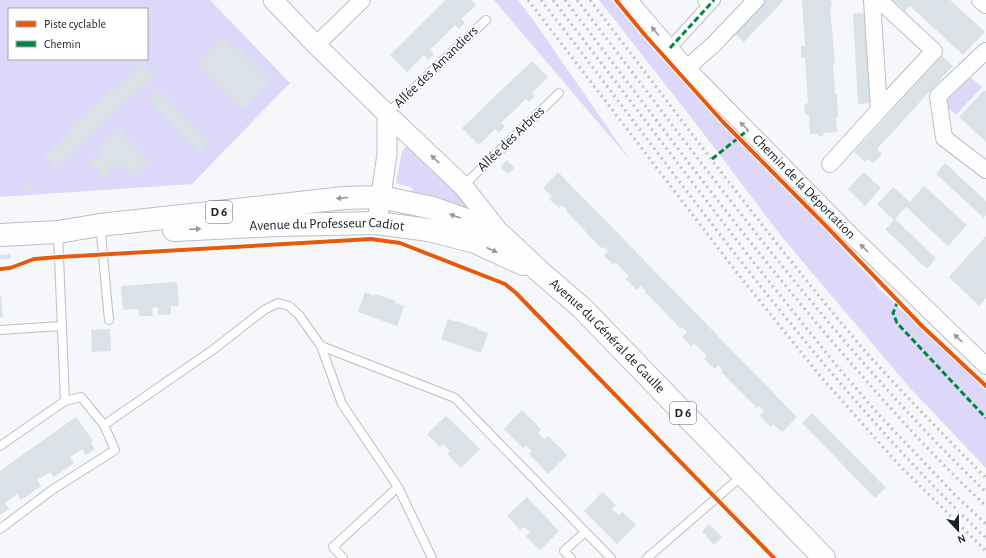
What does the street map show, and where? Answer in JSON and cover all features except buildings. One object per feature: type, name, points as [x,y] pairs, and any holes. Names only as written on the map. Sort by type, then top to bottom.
[{"type":"main road","name":"Avenue du Professeur Cadiot","points":[[58,232],[100,225],[344,198],[381,197]]},
{"type":"main road","name":"Avenue du Général de Gaulle","points":[[381,197],[433,208],[476,223],[503,237],[539,271],[582,308],[824,558]]},
{"type":"main road","name":"Avenue du Professeur Cadiot","points":[[0,235],[58,232],[101,234],[278,225],[376,223],[429,230]]},
{"type":"main road","name":"Avenue du Général de Gaulle","points":[[429,230],[475,242],[539,271]]},
{"type":"street","name":"Avenue du Général de Gaulle","points":[[272,0],[316,45],[463,186],[503,237]]},
{"type":"street","points":[[316,45],[362,0]]},
{"type":"street","name":"Chemin de la Déportation","points":[[629,0],[687,68],[851,235],[986,366]]},
{"type":"street","points":[[670,48],[714,0]]},
{"type":"street","points":[[687,68],[714,44],[756,0]]},
{"type":"street","points":[[872,0],[880,110]]},
{"type":"street","points":[[830,164],[934,51],[878,0]]},
{"type":"street","points":[[980,0],[986,5]]},
{"type":"street","points":[[986,51],[938,96],[944,138],[986,170]]},
{"type":"street","points":[[376,223],[387,154],[387,114]]},
{"type":"lane","name":"Allée des Amandiers","points":[[387,114],[486,20]]},
{"type":"lane","name":"Allée des Arbres","points":[[463,186],[559,93]]},
{"type":"lane","points":[[58,232],[65,401]]},
{"type":"lane","points":[[101,234],[109,320]]},
{"type":"lane","points":[[104,425],[214,349],[264,310],[278,303],[289,306],[299,315],[321,346],[342,404],[398,487],[432,558]]},
{"type":"lane","points":[[0,330],[62,326]]},
{"type":"lane","points":[[321,346],[455,398],[611,558]]},
{"type":"lane","points":[[0,446],[65,401],[81,397],[104,425],[115,450],[52,490],[0,530]]},
{"type":"lane","points":[[647,558],[743,475]]},
{"type":"lane","points":[[343,558],[333,547],[398,487]]},
{"type":"lane","points":[[571,558],[564,551],[585,532]]},
{"type":"shaded area","points":[[0,0],[210,0],[290,83],[192,184],[0,197]]},
{"type":"shaded area","points":[[494,0],[518,0],[630,160]]},
{"type":"shaded area","points":[[599,0],[612,0],[622,13],[877,285],[876,286],[986,389],[986,468],[910,388],[782,237],[694,121]]},
{"type":"shaded area","points":[[969,76],[982,87],[956,115],[944,104]]},
{"type":"shaded area","points":[[410,143],[469,204],[467,208],[461,208],[412,193],[413,188],[396,183],[402,151]]},
{"type":"railway","points":[[528,0],[735,270],[821,377],[900,466],[986,551]]},
{"type":"railway","points":[[541,0],[700,209],[809,346],[865,412],[924,476],[986,538]]},
{"type":"railway","points":[[553,0],[751,259],[836,365],[880,416],[956,496],[986,524]]},
{"type":"railway","points":[[565,0],[749,240],[825,334],[894,412],[939,460],[986,506]]},
{"type":"railway","points":[[577,0],[772,254],[823,316],[875,376],[986,492]]},
{"type":"railway","points":[[590,0],[722,174],[824,302],[859,344],[921,412],[986,478]]},
{"type":"marked path","points":[[670,48],[714,0]]},
{"type":"marked path","points":[[712,159],[748,130]]},
{"type":"marked path","points":[[898,301],[893,313],[897,323],[986,418]]},
{"type":"cycle path","points":[[616,0],[644,34],[723,122],[922,326],[986,386]]},
{"type":"cycle path","points":[[0,269],[10,268],[34,259],[59,257],[371,239],[400,243],[505,284],[516,293],[774,558]]}]
